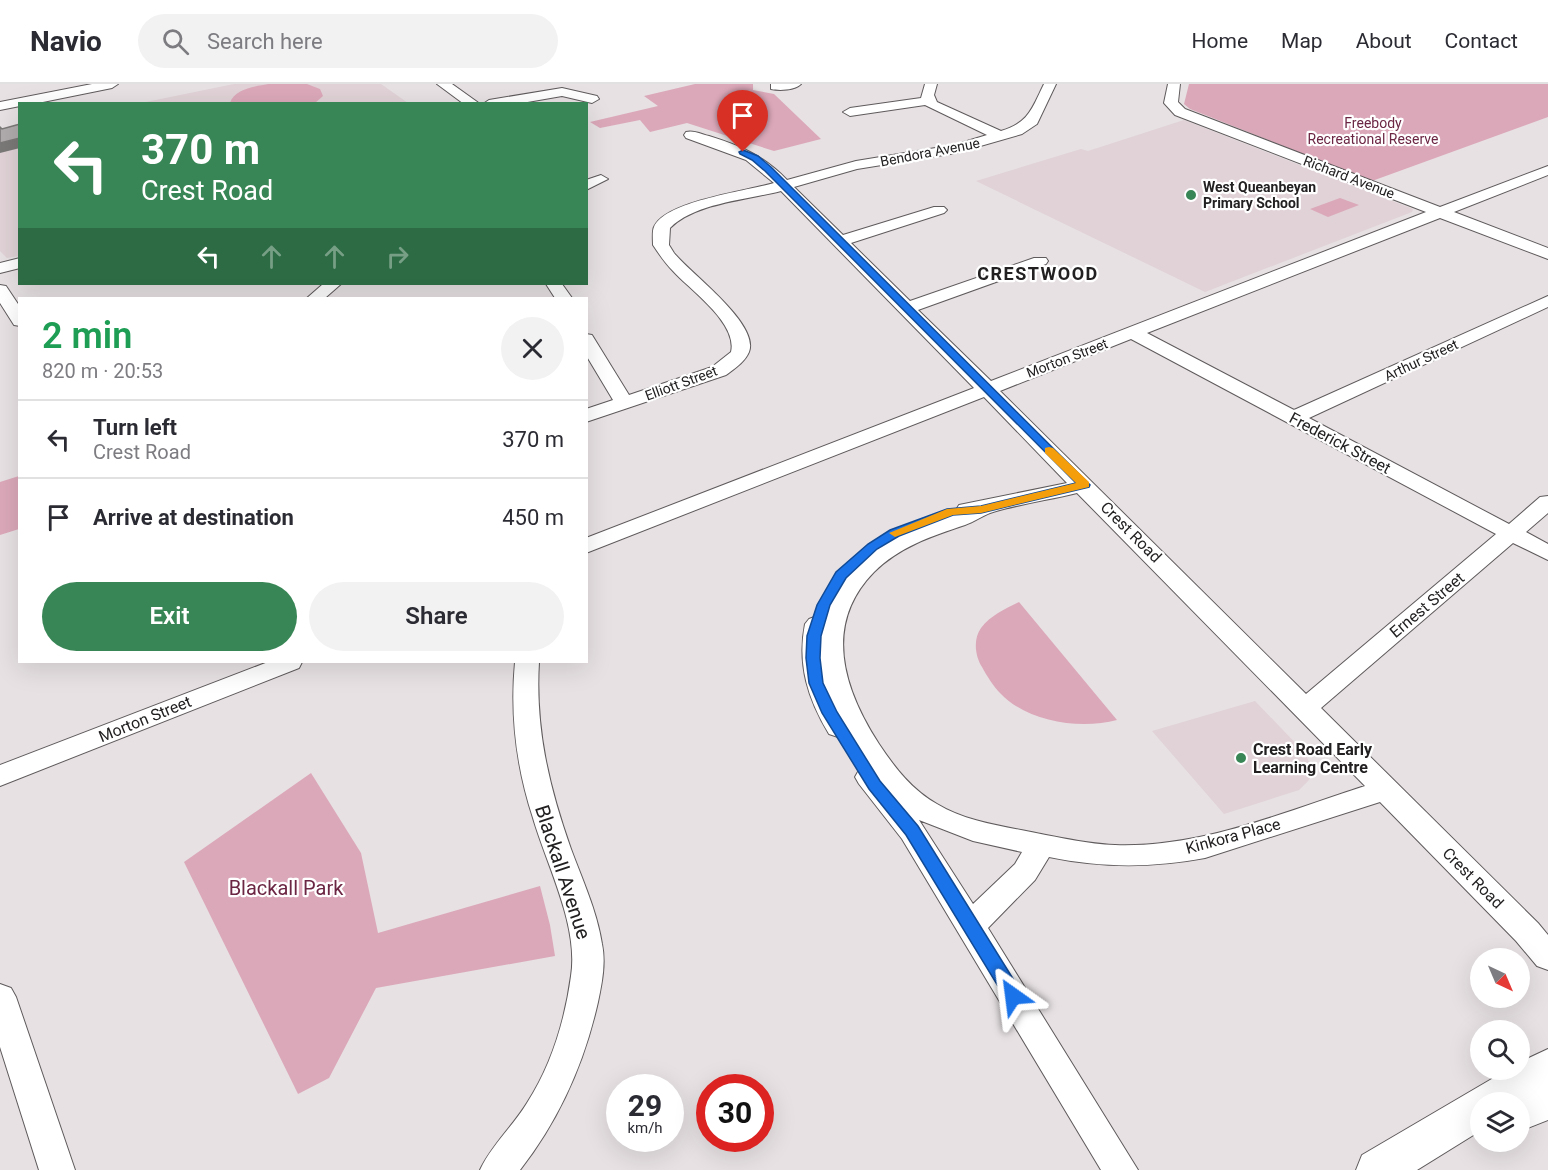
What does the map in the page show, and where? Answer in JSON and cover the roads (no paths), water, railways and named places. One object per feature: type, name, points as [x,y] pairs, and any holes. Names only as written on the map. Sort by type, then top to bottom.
[{"type":"main road","points":[[1506,1092],[1548,1067]]},
{"type":"main road","points":[[1530,1108],[1548,1101]]},
{"type":"main road","points":[[1378,1170],[1470,1114]]},
{"type":"main road","points":[[1378,1170],[1470,1132]]},
{"type":"street","points":[[45,84],[55,95]]},
{"type":"street","points":[[20,102],[112,84]]},
{"type":"street","points":[[443,84],[471,102]]},
{"type":"street","points":[[776,86],[795,84]]},
{"type":"street","points":[[928,102],[927,95],[931,84]]},
{"type":"street","name":"Bendora Avenue","points":[[785,186],[856,165],[956,149],[1022,129],[1032,121],[1050,84]]},
{"type":"street","name":"Richard Avenue","points":[[1174,84],[1171,103],[1180,112],[1548,254]]},
{"type":"street","points":[[501,102],[562,92],[592,99]]},
{"type":"street","points":[[0,106],[18,102]]},
{"type":"street","points":[[850,112],[928,102],[1000,136]]},
{"type":"street","name":"Crest Road","points":[[691,135],[755,158],[785,186],[1537,939],[1548,957]]},
{"type":"street","name":"Morton Street","points":[[588,545],[1548,170]]},
{"type":"street","points":[[588,185],[601,180]]},
{"type":"street","name":"Elliott Street","points":[[588,415],[719,370],[736,357],[741,350],[742,340],[734,325],[708,295],[674,243],[674,230],[695,213],[785,186]]},
{"type":"street","points":[[839,240],[939,210]]},
{"type":"street","points":[[907,308],[1040,261]]},
{"type":"street","points":[[0,268],[18,264]]},
{"type":"street","points":[[316,297],[332,285]]},
{"type":"street","points":[[0,290],[18,318]]},
{"type":"street","name":"Arthur Street","points":[[1293,418],[1548,301]]},
{"type":"street","name":"Frederick Street","points":[[1133,333],[1548,554]]},
{"type":"street","points":[[588,342],[624,404]]},
{"type":"street","name":"Kinkora Place","points":[[1084,485],[981,509],[958,510],[894,533],[872,547],[834,584],[823,605],[814,636],[813,658],[816,683],[826,707],[874,785],[912,831],[1120,1170]]},
{"type":"street","name":"Ernest Street","points":[[1305,708],[1548,502]]},
{"type":"street","name":"Kinkora Place","points":[[981,509],[972,515],[912,536],[877,558],[850,587],[833,620],[830,661],[839,695],[863,738],[889,777],[907,798],[924,809],[964,828],[1090,855],[1146,855],[1205,847],[1386,790]]},
{"type":"street","name":"Morton Street","points":[[0,776],[235,671],[284,663]]},
{"type":"street","name":"Blackall Avenue","points":[[498,1170],[528,1132],[554,1089],[575,1032],[588,969],[587,942],[579,911],[531,772],[524,713],[527,663]]},
{"type":"street","name":"Kinkora Place","points":[[907,798],[912,831]]},
{"type":"street","points":[[970,926],[1031,864],[1041,845]]},
{"type":"street","points":[[1010,887],[1046,866],[1069,858],[1090,855]]},
{"type":"street","points":[[0,997],[57,1170]]},
{"type":"place","name":"West Queanbeyan Primary School","points":[[1191,195]]},
{"type":"place","name":"Crest Road Early Learning Centre","points":[[1241,758]]},
{"type":"district","name":"CRESTWOOD","points":[[1038,273]]},
{"type":"park label","name":"Freebody Recreational Reserve","points":[[1373,131]]},
{"type":"park label","name":"Blackall Park","points":[[286,888]]}]
